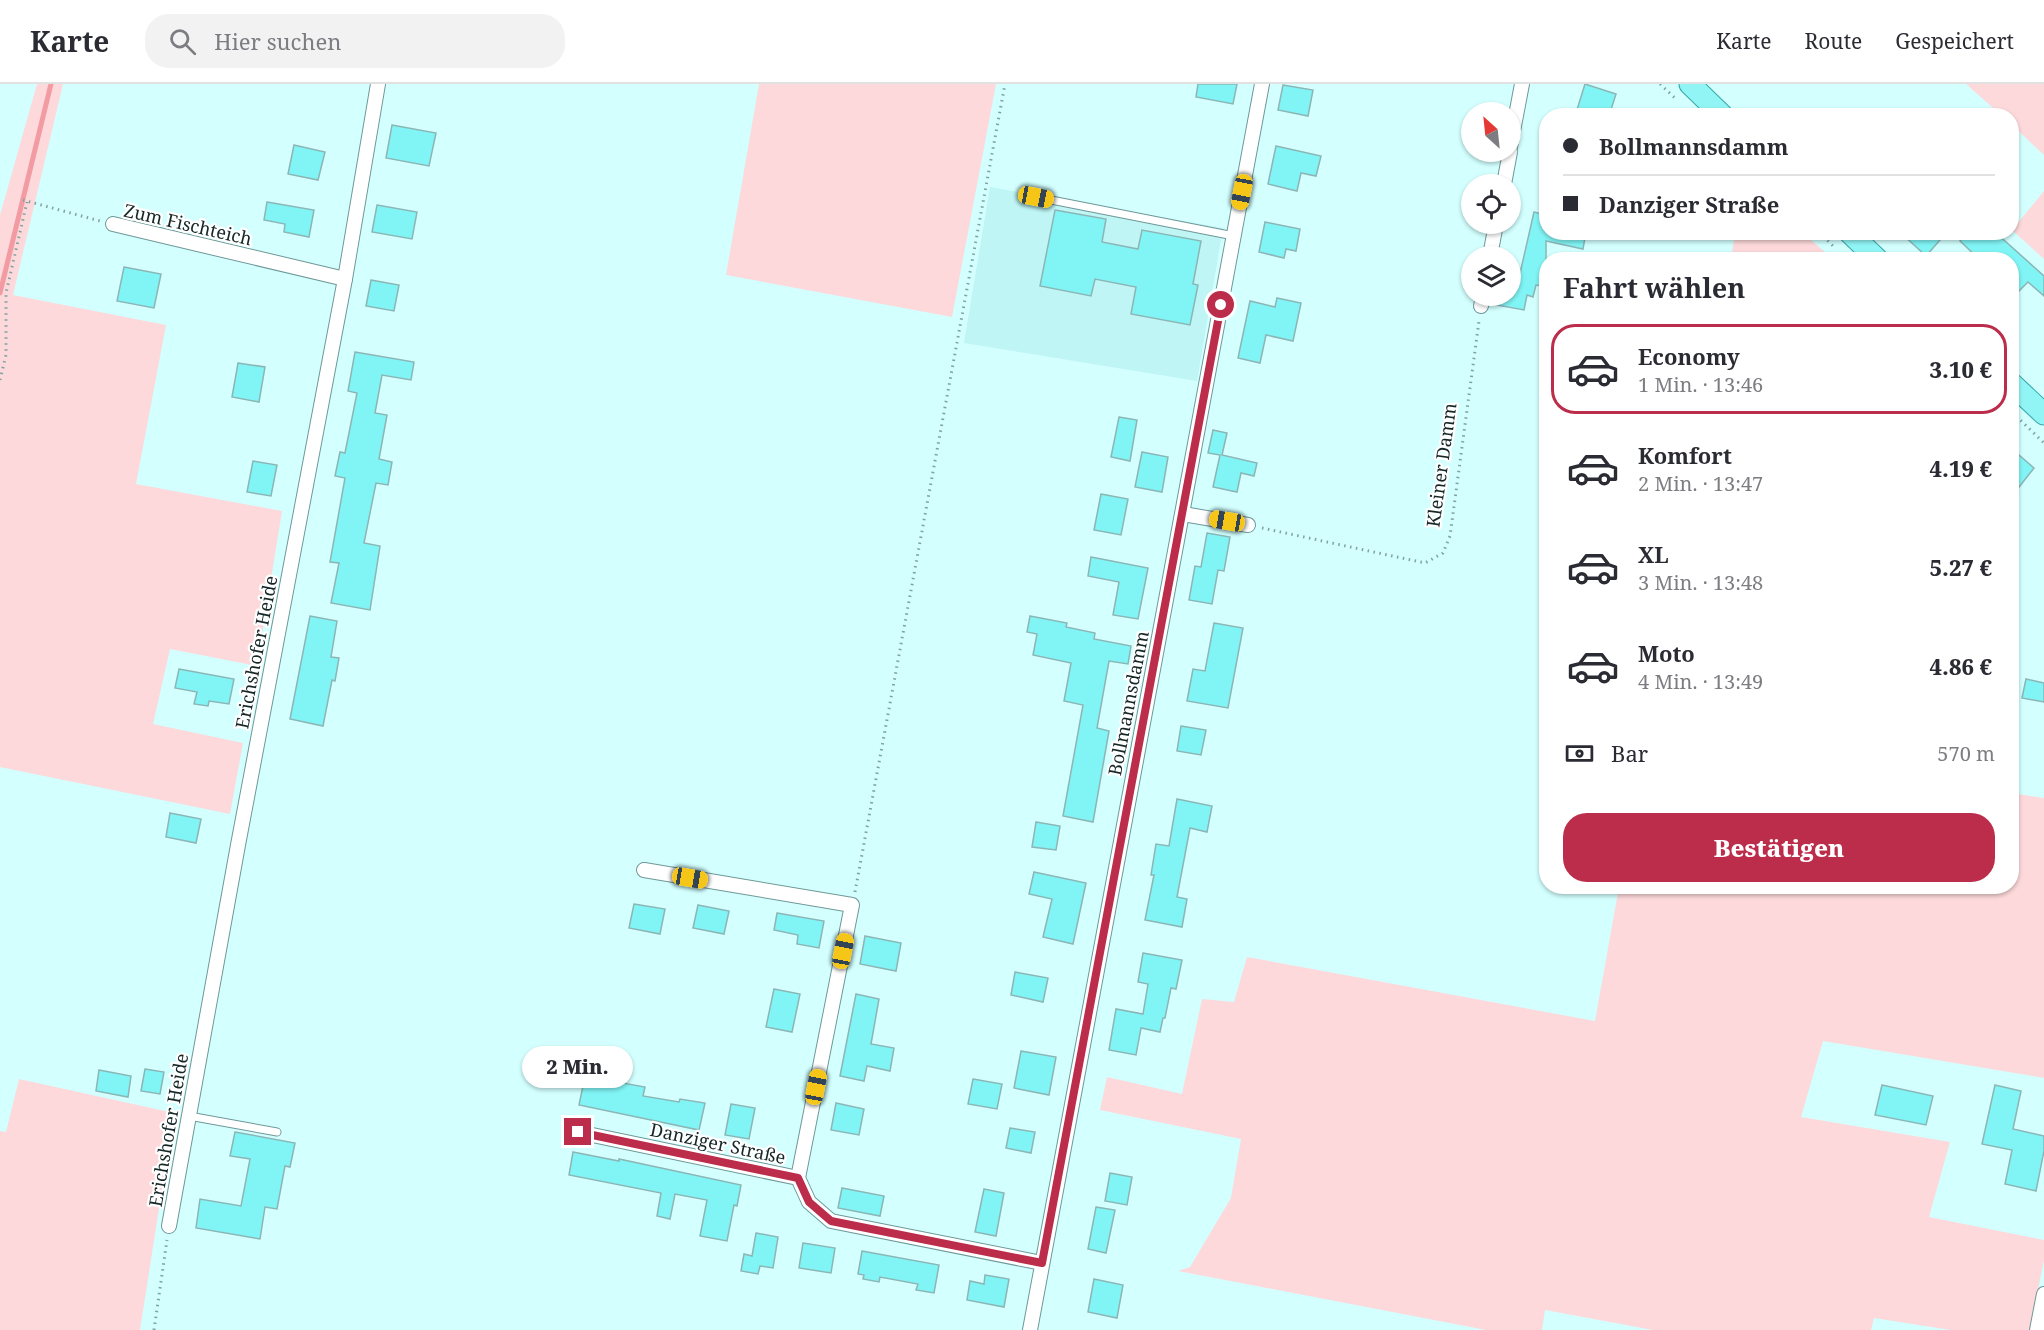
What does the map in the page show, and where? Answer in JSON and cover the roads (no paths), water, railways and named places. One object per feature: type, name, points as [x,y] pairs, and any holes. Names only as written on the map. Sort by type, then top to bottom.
[{"type":"main road","points":[[1690,84],[1715,108]]},
{"type":"main road","points":[[1857,240],[1870,252]]},
{"type":"main road","points":[[2019,391],[2044,414]]},
{"type":"street","name":"Erichshofer Heide","points":[[169,1226],[345,279],[378,84]]},
{"type":"street","name":"Bollmannsdamm","points":[[1030,1330],[1263,84]]},
{"type":"street","points":[[1519,102],[1522,84]]},
{"type":"street","name":"Zum Fischteich","points":[[112,224],[345,279]]},
{"type":"street","points":[[1183,514],[1248,525]]},
{"type":"street","points":[[644,870],[852,905],[798,1178]]},
{"type":"street","name":"Danziger Straße","points":[[578,1132],[798,1178],[809,1202],[831,1221],[1042,1263]]},
{"type":"street","points":[[2037,1330],[2044,1294]]},
{"type":"lane","points":[[1036,197],[1234,236]]},
{"type":"lane","points":[[189,1116],[277,1132]]},
{"type":"waterway","points":[[0,293],[51,84]]}]
